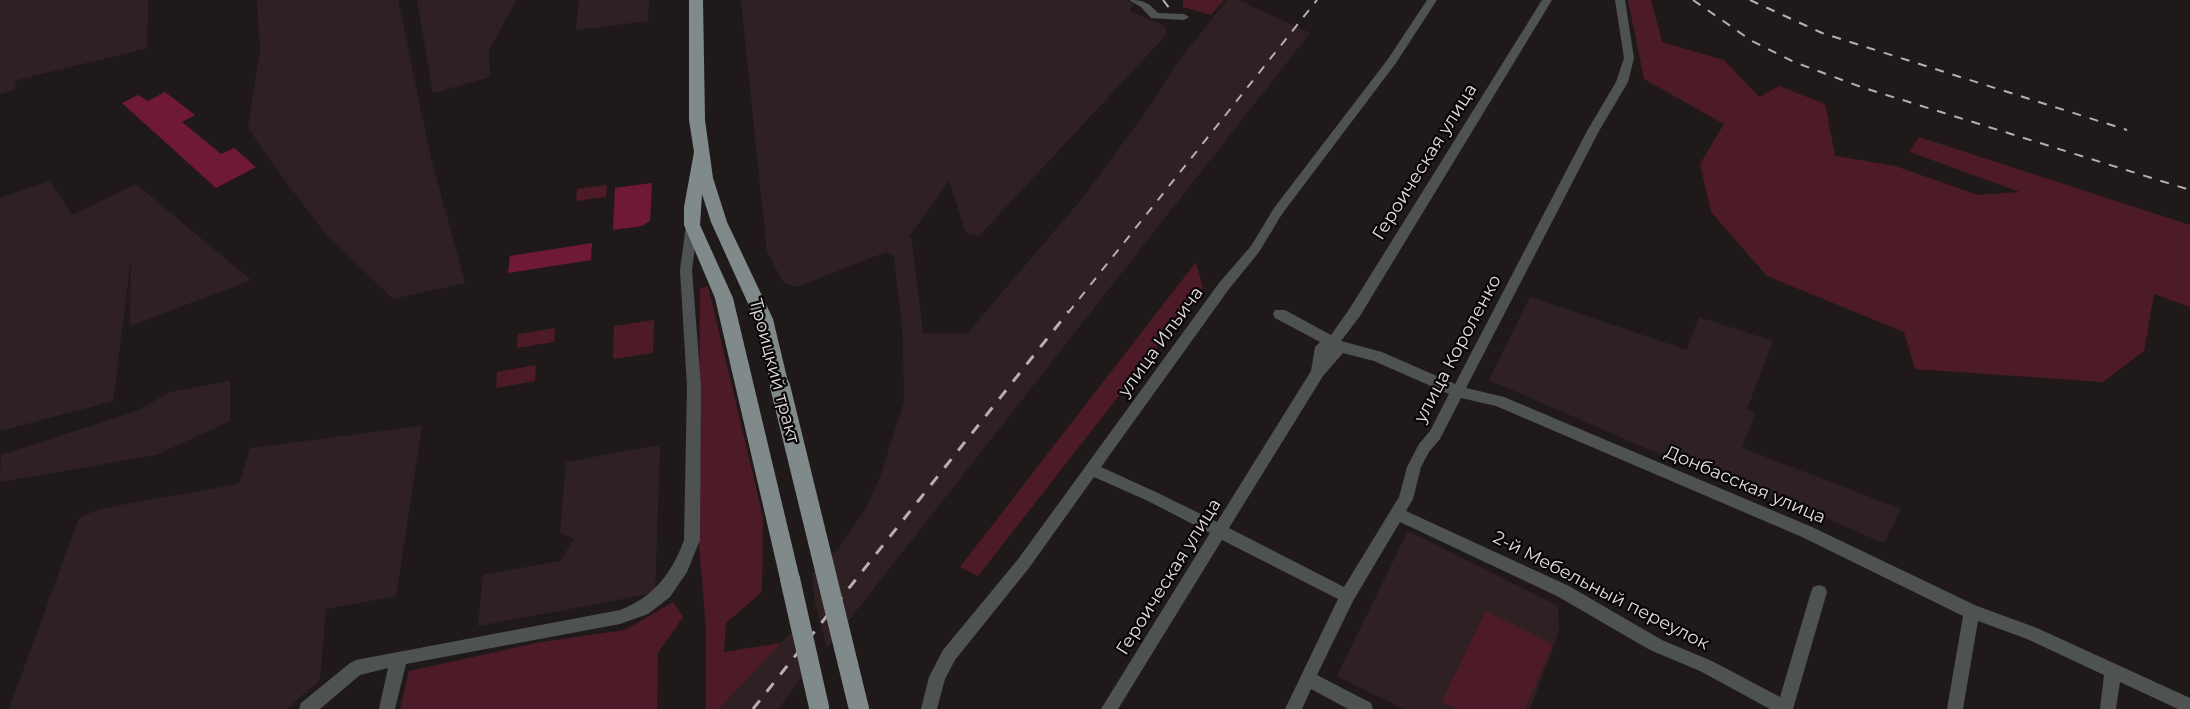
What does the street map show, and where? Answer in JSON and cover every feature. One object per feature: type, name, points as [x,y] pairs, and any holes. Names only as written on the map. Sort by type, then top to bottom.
[{"type":"main road","name":"Троицкий тракт","points":[[696,0],[697,120],[700,154],[711,203],[764,319],[859,709]]},
{"type":"main road","points":[[700,154],[692,207],[692,225],[724,298],[819,708]]},
{"type":"street","points":[[1134,0],[1145,5],[1155,16],[1184,17]]},
{"type":"street","name":"улица Ильича","points":[[929,709],[937,677],[948,655],[967,629],[1024,563],[1224,286],[1255,249],[1272,219],[1385,69],[1432,0]]},
{"type":"street","name":"Героическая улица","points":[[1109,709],[1318,372],[1336,353],[1333,342],[1355,312],[1547,0]]},
{"type":"street","name":"улица Короленко","points":[[1293,709],[1347,596],[1409,492],[1414,467],[1424,448],[1435,435],[1543,226],[1553,212],[1593,131],[1622,82],[1629,58],[1620,0]]},
{"type":"street","points":[[316,706],[356,668],[620,617],[642,609],[659,597],[671,583],[688,555],[694,523],[694,386],[686,270],[692,225]]},
{"type":"street","points":[[686,270],[700,262],[711,265]]},
{"type":"street","name":"Донбасская улица","points":[[1280,314],[1345,349],[1398,364],[1457,391],[1499,401],[1796,527],[1972,612],[2031,633],[2190,706]]},
{"type":"street","points":[[1090,469],[1347,596]]},
{"type":"street","name":"2-й Мебельный переулок","points":[[1397,513],[1572,596],[1656,645],[1706,666],[1785,709]]},
{"type":"street","points":[[1785,709],[1819,592]]},
{"type":"street","points":[[1954,709],[1972,612]]},
{"type":"street","points":[[387,709],[399,658]]},
{"type":"street","points":[[2108,709],[2113,671]]},
{"type":"street","points":[[1308,679],[1365,709]]},
{"type":"shaded area","points":[[0,0],[148,0],[147,48],[17,80],[14,90],[0,94]]},
{"type":"shaded area","points":[[257,0],[398,0],[431,159],[465,283],[393,299],[325,233],[283,178],[248,128],[260,51]]},
{"type":"shaded area","points":[[417,0],[516,0],[489,51],[490,77],[433,93]]},
{"type":"shaded area","points":[[579,0],[649,0],[648,21],[576,30]]},
{"type":"shaded area","points":[[741,0],[1124,0],[1134,3],[1129,11],[1165,26],[1166,35],[979,236],[966,233],[949,181],[910,235],[898,243],[911,236],[923,333],[967,334],[1085,195],[1150,106],[1178,62],[1227,0],[1238,0],[1310,33],[827,648],[815,603],[812,574],[839,548],[864,511],[879,480],[904,402],[903,338],[894,256],[886,252],[797,287],[784,283],[767,252]]},
{"type":"shaded area","points":[[1183,0],[1224,0],[1211,15],[1183,7]]},
{"type":"shaded area","points":[[1628,0],[1651,0],[1662,42],[1724,60],[1759,97],[1779,86],[1825,104],[1835,156],[1895,166],[1978,195],[2020,192],[1910,152],[1919,137],[2190,225],[2190,307],[2154,294],[2144,351],[2103,382],[1915,369],[1904,332],[1767,276],[1711,212],[1700,164],[1724,124],[1644,79]]},
{"type":"shaded area","points":[[50,181],[72,215],[136,184],[251,280],[130,326],[131,257],[113,401],[0,431],[0,198]]},
{"type":"shaded area","points":[[607,185],[606,197],[576,201],[577,189]]},
{"type":"shaded area","points":[[1196,262],[1203,288],[978,576],[960,567]]},
{"type":"shaded area","points":[[708,286],[763,517],[762,592],[726,623],[724,652],[781,643],[719,709],[706,709],[706,629],[699,544],[700,288]]},
{"type":"shaded area","points":[[1530,297],[1687,350],[1699,317],[1773,341],[1747,409],[1755,413],[1742,448],[1901,509],[1884,543],[1727,477],[1724,482],[1489,380]]},
{"type":"shaded area","points":[[654,320],[653,353],[613,359],[614,326]]},
{"type":"shaded area","points":[[555,328],[554,342],[517,348],[518,334]]},
{"type":"shaded area","points":[[536,365],[535,381],[496,388],[497,372]]},
{"type":"shaded area","points":[[230,381],[230,421],[156,455],[0,482],[1,455],[137,411],[170,392]]},
{"type":"shaded area","points":[[422,426],[396,596],[326,609],[320,680],[286,709],[9,709],[79,518],[99,509],[239,484],[250,448]]},
{"type":"shaded area","points":[[660,445],[655,593],[478,626],[483,575],[560,561],[574,539],[560,533],[566,462]]},
{"type":"shaded area","points":[[1408,531],[1558,606],[1559,631],[1530,709],[1404,709],[1337,676]]},
{"type":"shaded area","points":[[673,602],[683,617],[658,653],[657,709],[400,709],[409,671],[541,642],[625,630]]},
{"type":"shaded area","points":[[1486,611],[1553,644],[1525,709],[1456,709],[1442,701]]},
{"type":"shaded area","points":[[792,632],[802,677],[778,709],[711,709]]},
{"type":"building","points":[[165,92],[195,115],[182,122],[221,154],[234,148],[256,167],[216,188],[122,103],[138,95],[148,101]]},
{"type":"building","points":[[652,183],[650,221],[642,226],[613,230],[615,188]]},
{"type":"building","points":[[592,243],[591,260],[508,273],[510,256]]},
{"type":"railway","points":[[1163,0],[1170,9]]},
{"type":"railway","points":[[1068,313],[1317,0]]},
{"type":"railway","points":[[1693,0],[1752,41],[1794,62],[1861,87],[2190,190]]},
{"type":"railway","points":[[1750,0],[1822,33],[2127,130]]},
{"type":"railway","points":[[753,709],[1069,311]]}]
